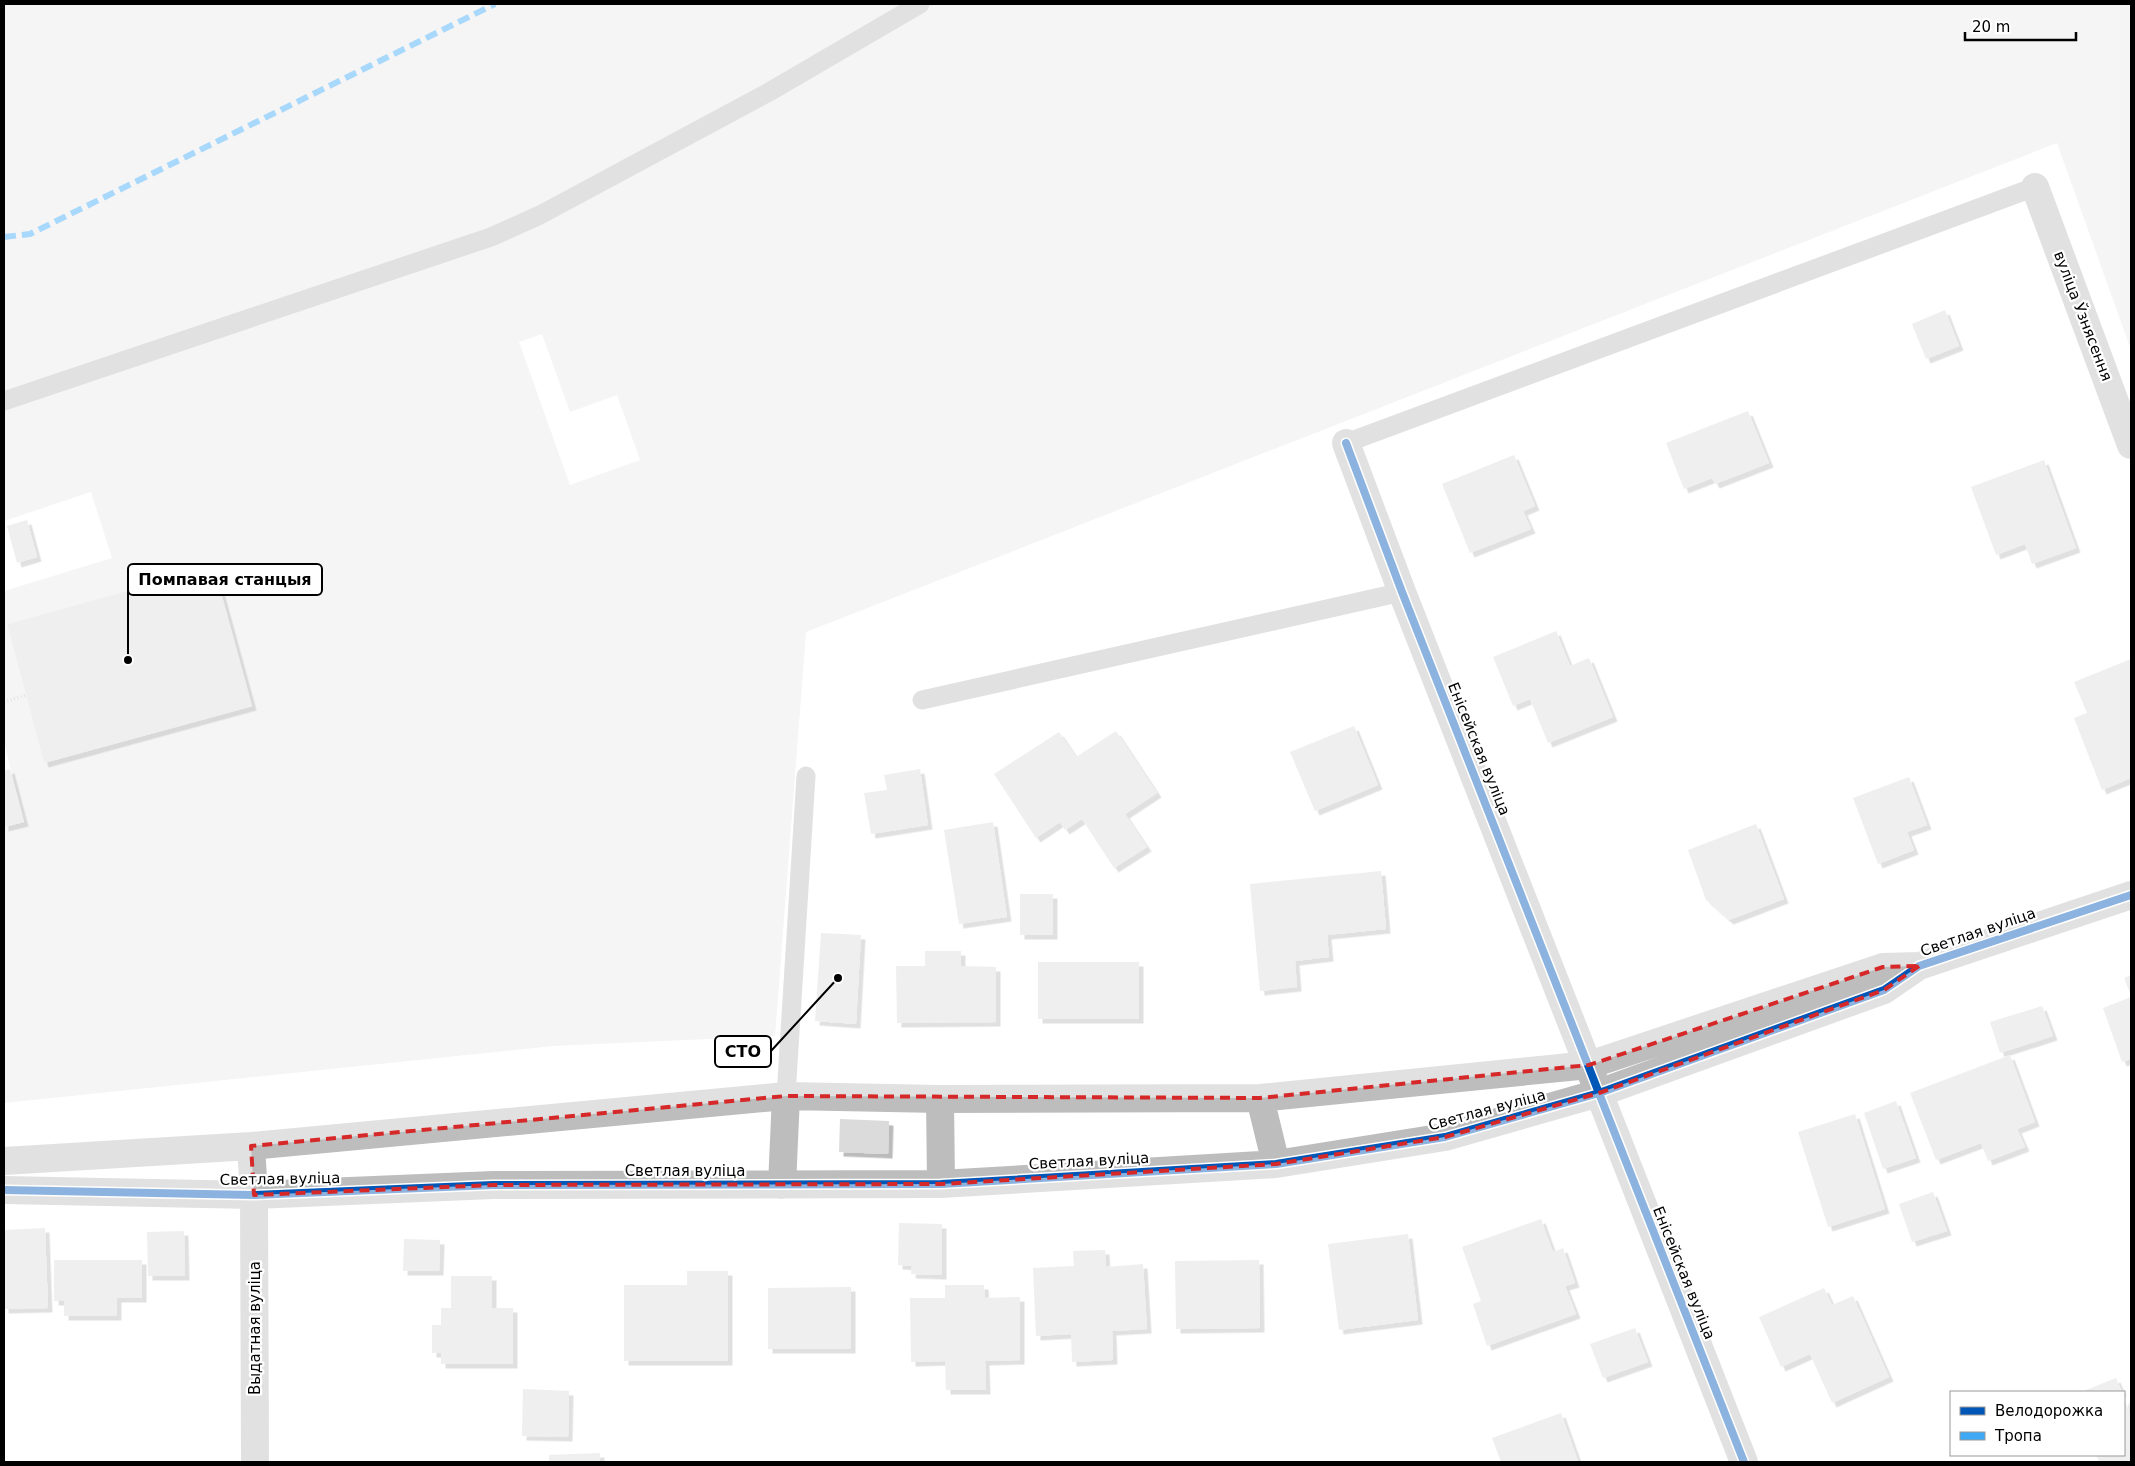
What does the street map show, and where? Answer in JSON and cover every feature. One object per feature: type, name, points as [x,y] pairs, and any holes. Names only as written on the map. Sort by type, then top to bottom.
[{"type":"street","name":"вуліца Ўзнясення","points":[[2034,187],[2131,445]]},
{"type":"street","name":"Енісейская вуліца","points":[[1346,442],[1402,592],[1590,1065],[1599,1093],[1744,1462]]},
{"type":"street","name":"Светлая вуліца","points":[[4,1161],[251,1146],[786,1096],[940,1099],[1260,1098],[1590,1065],[1883,968],[1919,966],[2131,895]]},
{"type":"street","name":"Светлая вуліца","points":[[4,1190],[254,1195],[493,1185],[941,1184],[1276,1164],[1445,1137],[1599,1093],[1884,990],[1919,966]]},
{"type":"street","points":[[782,1185],[786,1096]]},
{"type":"street","points":[[1260,1098],[1276,1164]]},
{"type":"street","points":[[940,1099],[941,1184]]},
{"type":"street","name":"Выдатная вуліца","points":[[251,1146],[254,1195],[255,1462]]},
{"type":"lane","points":[[4,401],[491,237],[540,215],[751,101],[920,4]]},
{"type":"lane","points":[[1346,442],[2034,187]]},
{"type":"lane","points":[[922,700],[1402,592]]},
{"type":"lane","points":[[786,1096],[806,776]]},
{"type":"path","points":[[4,702],[26,695]]},
{"type":"highlighted area","points":[[1919,966],[1884,990],[1599,1093],[1445,1137],[1276,1164],[941,1184],[493,1185],[254,1195],[251,1146],[786,1096],[1260,1098],[1589,1065],[1883,967]]},
{"type":"shaded area","points":[[4,4],[2131,4],[2131,350],[2057,143],[806,632],[775,1036],[553,1046],[4,1103],[4,827],[24,822],[4,742],[4,591],[112,558],[91,492],[4,521]],"holes":[[[542,334],[570,412],[617,395],[640,460],[570,485],[519,342]],[[214,567],[252,707],[44,763],[7,624]]]},
{"type":"building","points":[[1945,310],[1959,346],[1926,359],[1912,324]]},
{"type":"building","points":[[1748,411],[1769,463],[1715,484],[1712,478],[1684,489],[1666,443]]},
{"type":"building","points":[[1514,455],[1535,506],[1523,511],[1531,529],[1470,553],[1442,484]]},
{"type":"building","points":[[2044,460],[2076,548],[2032,564],[2025,544],[1996,555],[1971,487]]},
{"type":"building","points":[[27,520],[37,557],[17,563],[7,526]]},
{"type":"building","points":[[214,567],[252,706],[44,763],[7,624]]},
{"type":"building","points":[[1556,631],[1570,666],[1589,658],[1613,717],[1548,743],[1530,699],[1513,706],[1493,657]]},
{"type":"building","points":[[2131,659],[2131,778],[2102,790],[2074,718],[2087,713],[2074,682]]},
{"type":"building","points":[[1354,726],[1378,785],[1315,811],[1290,752]]},
{"type":"building","points":[[1116,731],[1157,793],[1125,814],[1147,847],[1114,868],[1082,819],[1065,830],[1060,822],[1036,838],[994,774],[1059,732],[1076,757]]},
{"type":"building","points":[[10,769],[24,822],[4,827],[4,771]]},
{"type":"building","points":[[920,769],[928,825],[871,834],[864,793],[887,790],[884,775]]},
{"type":"building","points":[[1909,777],[1927,825],[1907,832],[1914,850],[1878,864],[1853,798]]},
{"type":"building","points":[[993,822],[1007,917],[959,924],[944,830]]},
{"type":"building","points":[[1756,824],[1784,899],[1729,920],[1706,900],[1688,850]]},
{"type":"building","points":[[1381,871],[1386,929],[1327,935],[1329,957],[1295,961],[1297,987],[1260,991],[1250,884]]},
{"type":"building","points":[[1020,894],[1053,894],[1053,935],[1020,935]]},
{"type":"building","points":[[821,933],[861,935],[856,1024],[815,1021]]},
{"type":"building","points":[[925,951],[961,951],[961,966],[996,967],[996,1022],[897,1023],[896,966],[925,966]]},
{"type":"building","points":[[1038,962],[1139,962],[1139,1019],[1038,1019]]},
{"type":"building","points":[[2131,975],[2131,996],[2124,978]]},
{"type":"building","points":[[2131,997],[2131,1059],[2122,1062],[2103,1008]]},
{"type":"building","points":[[2042,1006],[2053,1036],[2000,1053],[1990,1022]]},
{"type":"building","points":[[2010,1055],[2035,1122],[2017,1129],[2025,1147],[1988,1161],[1981,1143],[1936,1160],[1910,1093]]},
{"type":"building","points":[[1896,1101],[1916,1158],[1883,1169],[1864,1113]]},
{"type":"building","points":[[1855,1114],[1885,1209],[1828,1227],[1798,1132]]},
{"type":"building","points":[[840,1119],[889,1121],[888,1154],[839,1152]]},
{"type":"building","points":[[1933,1192],[1947,1231],[1912,1242],[1899,1204]]},
{"type":"building","points":[[1541,1219],[1553,1252],[1563,1248],[1575,1283],[1565,1286],[1576,1314],[1487,1346],[1473,1304],[1481,1301],[1462,1247]]},
{"type":"building","points":[[899,1223],[942,1224],[942,1275],[911,1274],[912,1266],[898,1265]]},
{"type":"building","points":[[45,1228],[48,1308],[4,1309],[4,1230]]},
{"type":"building","points":[[184,1231],[185,1276],[148,1276],[147,1232]]},
{"type":"building","points":[[1408,1234],[1418,1320],[1339,1330],[1328,1244]]},
{"type":"building","points":[[404,1239],[440,1240],[439,1271],[403,1271]]},
{"type":"building","points":[[1105,1250],[1106,1267],[1143,1264],[1147,1329],[1112,1331],[1113,1360],[1072,1362],[1071,1334],[1036,1336],[1033,1268],[1074,1266],[1073,1251]]},
{"type":"building","points":[[54,1260],[142,1260],[142,1298],[117,1298],[117,1316],[64,1316],[64,1301],[54,1301]]},
{"type":"building","points":[[1259,1260],[1260,1328],[1176,1329],[1175,1261]]},
{"type":"building","points":[[687,1271],[728,1271],[728,1361],[624,1361],[624,1285],[687,1285]]},
{"type":"building","points":[[451,1276],[492,1276],[492,1308],[513,1308],[513,1364],[441,1364],[441,1353],[432,1353],[432,1325],[441,1325],[441,1308],[451,1308]]},
{"type":"building","points":[[945,1285],[984,1285],[985,1298],[1020,1297],[1020,1360],[985,1361],[986,1390],[946,1390],[945,1361],[911,1362],[910,1298],[945,1298]]},
{"type":"building","points":[[851,1287],[851,1349],[768,1349],[768,1288]]},
{"type":"building","points":[[1824,1288],[1832,1305],[1853,1296],[1889,1377],[1832,1403],[1810,1354],[1781,1367],[1759,1317]]},
{"type":"building","points":[[1635,1328],[1648,1362],[1603,1378],[1590,1344]]},
{"type":"building","points":[[2116,1378],[2122,1391],[2084,1391]]},
{"type":"building","points":[[523,1389],[569,1391],[568,1437],[522,1436]]},
{"type":"building","points":[[2125,1401],[2131,1416],[2131,1462],[2099,1462],[2096,1456],[2125,1456]]},
{"type":"building","points":[[1561,1413],[1578,1461],[1501,1462],[1492,1438]]},
{"type":"building","points":[[600,1453],[600,1462],[549,1462],[549,1455]]},
{"type":"marked path","points":[[4,237],[30,234],[495,4]]},
{"type":"cycle path","points":[[1346,443],[1402,592],[1744,1462]]},
{"type":"cycle path","points":[[4,1190],[254,1195],[493,1185],[941,1184],[1276,1164],[1445,1137],[1599,1093],[1884,990],[1919,966],[2131,895]]},
{"type":"place","name":"Помпавая станцыя","points":[[128,660]]},
{"type":"place","name":"СТО","points":[[838,978]]}]
